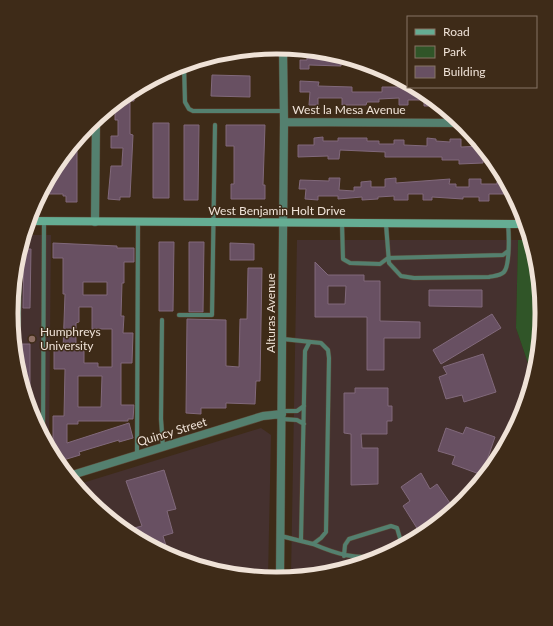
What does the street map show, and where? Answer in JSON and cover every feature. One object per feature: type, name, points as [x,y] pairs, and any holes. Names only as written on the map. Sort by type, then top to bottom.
[{"type":"main road","name":"West Benjamin Holt Drive","points":[[35,221],[519,224]]},
{"type":"street","name":"Alturas Avenue","points":[[280,572],[284,122],[283,54]]},
{"type":"street","name":"West la Mesa Avenue","points":[[284,122],[451,123]]},
{"type":"street","points":[[95,222],[96,128]]},
{"type":"street","name":"Quincy Street","points":[[75,474],[263,416],[282,415]]},
{"type":"lane","points":[[184,72],[185,102],[189,109],[193,111],[284,111]]},
{"type":"lane","points":[[179,315],[212,315],[215,125]]},
{"type":"lane","points":[[43,423],[44,221]]},
{"type":"lane","points":[[137,455],[138,222]]},
{"type":"lane","points":[[342,223],[343,259],[350,263],[380,264],[388,258],[503,255],[508,251]]},
{"type":"lane","points":[[386,224],[388,258],[391,267],[401,276],[409,278],[489,277],[504,272],[508,251],[508,224]]},
{"type":"lane","points":[[19,289],[19,327]]},
{"type":"lane","points":[[162,320],[161,419],[163,448]]},
{"type":"lane","points":[[282,339],[301,340],[309,343],[321,342],[328,350],[326,532],[322,538],[313,544]]},
{"type":"lane","points":[[301,540],[305,351],[309,343]]},
{"type":"lane","points":[[282,415],[300,411],[304,406]]},
{"type":"lane","points":[[282,415],[304,424]]},
{"type":"lane","points":[[344,556],[349,539],[391,526],[397,528],[400,533],[401,540]]},
{"type":"lane","points":[[281,536],[301,540],[344,556],[361,558]]},
{"type":"shaded area","name":"Humphreys University","points":[[30,235],[51,235],[49,435],[38,412],[27,380],[20,347],[18,313],[20,279]]},
{"type":"shaded area","points":[[297,240],[518,240],[516,328],[529,367],[515,412],[491,457],[482,470],[459,496],[434,518],[406,537],[360,558],[327,567],[291,571]]},
{"type":"shaded area","points":[[261,428],[271,435],[268,572],[226,567],[193,558],[162,545],[147,537],[119,518],[82,483]]},
{"type":"green space","points":[[518,240],[524,240],[533,279],[535,313],[533,347],[529,367],[516,328]]},
{"type":"building","points":[[307,57],[327,59],[341,62],[341,66],[309,65],[309,69],[300,69],[300,60],[307,60]]},
{"type":"building","points":[[212,75],[250,76],[250,97],[211,96]]},
{"type":"building","points":[[300,81],[319,82],[318,86],[352,87],[352,92],[382,92],[382,87],[402,87],[423,100],[408,100],[408,105],[399,105],[399,98],[379,99],[379,102],[367,102],[366,105],[342,105],[342,98],[318,98],[318,105],[309,105],[310,92],[300,92]]},
{"type":"building","points":[[134,97],[134,101],[130,101],[130,134],[133,135],[130,197],[120,197],[120,200],[108,199],[111,166],[122,166],[123,148],[111,148],[111,136],[118,136],[118,120],[115,120],[115,111]]},
{"type":"building","points":[[424,101],[431,106],[424,106]]},
{"type":"building","points":[[153,123],[169,123],[169,198],[153,198]]},
{"type":"building","points":[[184,125],[199,125],[198,200],[184,200]]},
{"type":"building","points":[[226,125],[265,125],[263,185],[265,185],[265,199],[231,199],[231,184],[234,184],[234,146],[226,146]]},
{"type":"building","points":[[323,137],[323,141],[338,141],[338,138],[367,138],[367,141],[379,141],[379,144],[394,144],[394,140],[404,140],[404,145],[427,146],[427,138],[436,139],[436,141],[450,142],[450,139],[461,139],[461,147],[474,146],[483,157],[483,163],[459,164],[459,160],[442,160],[442,157],[385,157],[385,152],[340,150],[339,159],[328,159],[328,156],[298,157],[298,145],[314,145],[314,138]]},
{"type":"building","points":[[77,149],[77,202],[66,202],[66,196],[63,196],[63,194],[48,194],[62,169]]},
{"type":"building","points":[[329,178],[340,178],[339,190],[354,191],[354,187],[361,187],[361,182],[371,181],[371,187],[385,187],[385,179],[396,178],[396,183],[450,179],[449,184],[456,184],[456,187],[469,187],[469,179],[481,179],[481,184],[497,184],[497,182],[499,182],[505,194],[489,194],[489,201],[479,201],[479,197],[463,197],[463,199],[432,197],[432,200],[423,200],[423,194],[408,194],[408,200],[394,200],[394,196],[362,200],[362,197],[338,199],[338,196],[318,196],[318,200],[305,199],[306,189],[299,189],[300,180],[329,181]]},
{"type":"building","points":[[159,242],[174,242],[173,311],[159,311]]},
{"type":"building","points":[[189,242],[204,242],[203,312],[189,312]]},
{"type":"building","points":[[53,243],[134,248],[134,262],[124,262],[121,316],[124,316],[123,333],[133,333],[132,363],[121,363],[121,405],[134,405],[133,419],[128,419],[128,421],[78,421],[78,424],[67,424],[67,443],[129,423],[133,438],[119,442],[119,440],[79,452],[80,455],[64,460],[53,442],[53,416],[64,416],[65,369],[54,369],[54,350],[63,350],[65,294],[63,294],[63,258],[53,258]],"holes":[[[83,282],[107,282],[107,295],[83,295]],[[79,307],[92,307],[92,329],[112,329],[112,367],[98,367],[98,363],[84,363],[84,350],[76,350],[76,323],[79,322]],[[78,376],[102,376],[101,407],[78,407]]]},
{"type":"building","points":[[230,243],[254,244],[254,260],[230,260]]},
{"type":"building","points":[[26,249],[31,249],[30,308],[23,308],[24,260]]},
{"type":"building","points":[[315,262],[328,275],[364,275],[364,281],[380,281],[380,321],[420,322],[420,338],[384,338],[384,370],[367,370],[367,317],[315,317]],"holes":[[[328,286],[346,286],[345,304],[328,304]]]},
{"type":"building","points":[[248,268],[262,268],[260,381],[256,381],[255,404],[226,403],[226,408],[201,408],[201,414],[186,413],[187,319],[226,320],[226,366],[239,367],[240,319],[247,319]]},
{"type":"building","points":[[429,290],[482,290],[482,307],[429,306]]},
{"type":"building","points":[[492,314],[501,328],[441,364],[433,350]]},
{"type":"building","points":[[22,344],[30,344],[30,390],[27,380],[22,360]]},
{"type":"building","points":[[483,354],[496,392],[464,402],[462,395],[446,399],[439,377],[447,374],[443,367]]},
{"type":"building","points":[[355,388],[388,388],[388,406],[392,406],[392,421],[387,421],[387,434],[361,434],[362,448],[378,448],[378,484],[351,485],[351,434],[344,433],[344,393],[355,393]]},
{"type":"building","points":[[466,427],[495,437],[485,465],[479,474],[452,464],[455,456],[438,451],[446,428],[463,434]]},
{"type":"building","points":[[164,470],[176,509],[167,511],[173,533],[163,536],[166,547],[133,528],[142,526],[126,481]]},
{"type":"building","points":[[421,473],[430,489],[437,484],[450,504],[418,529],[403,506],[410,501],[401,487]]},
{"type":"place","name":"Humphreys University","points":[[32,339]]}]
